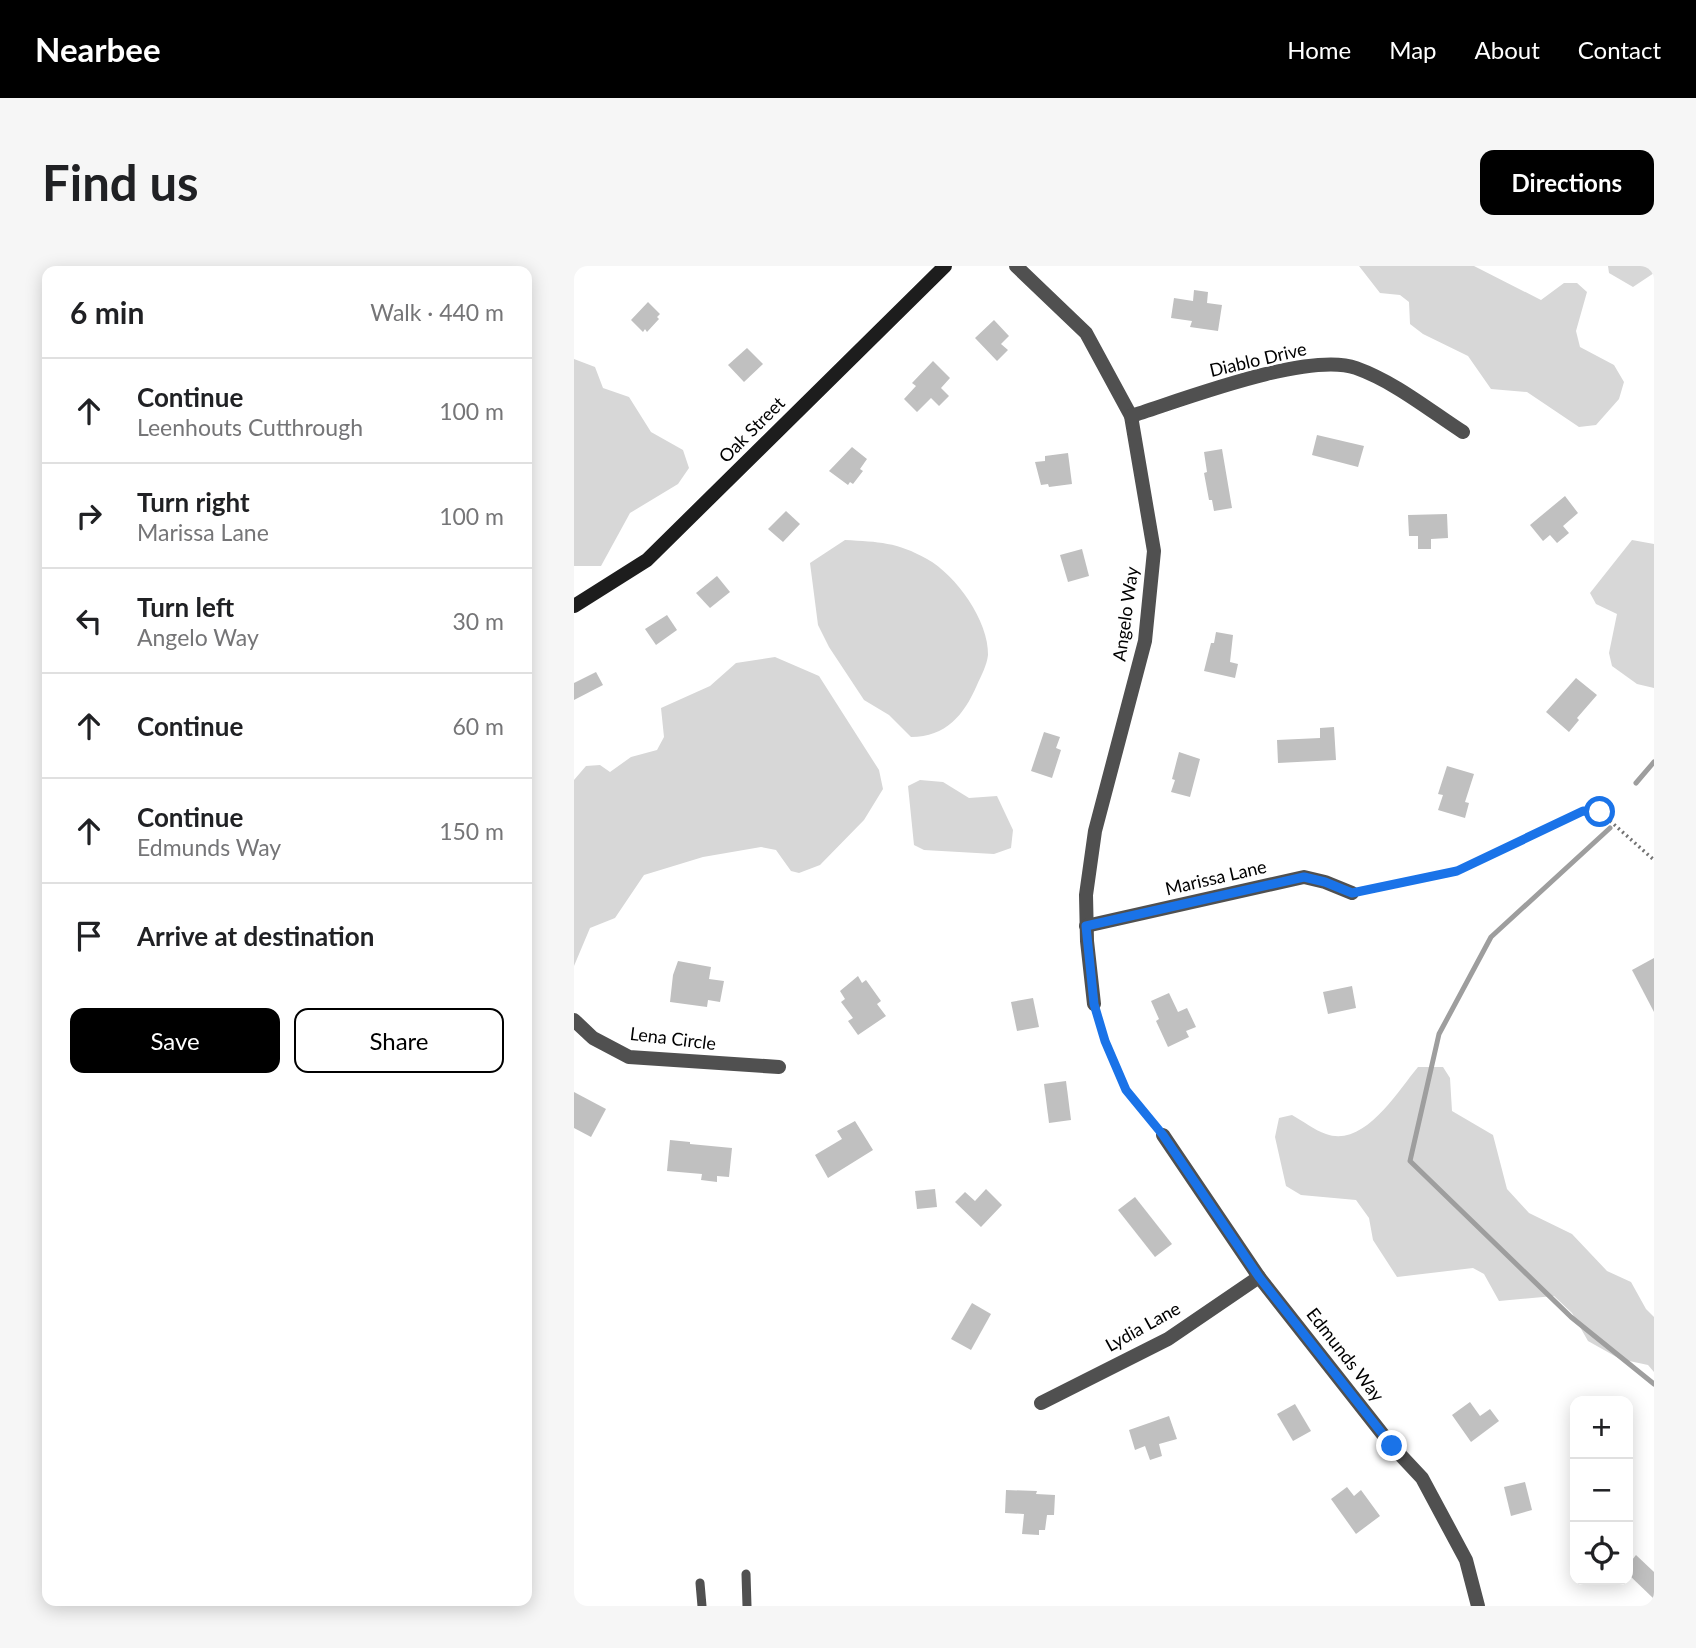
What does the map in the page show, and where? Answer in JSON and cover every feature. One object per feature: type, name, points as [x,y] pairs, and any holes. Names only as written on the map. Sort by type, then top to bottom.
[{"type":"main road","name":"Oak Street","points":[[574,606],[647,560],[945,266]]},
{"type":"street","name":"Angelo Way","points":[[1016,266],[1086,333],[1131,416],[1154,551],[1145,641],[1095,831],[1086,895],[1086,926],[1094,1004]]},
{"type":"street","name":"Diablo Drive","points":[[1131,416],[1243,380],[1313,365],[1354,367],[1389,383],[1463,432]]},
{"type":"street","name":"Marissa Lane","points":[[1086,926],[1304,877],[1352,893]]},
{"type":"street","name":"Lena Circle","points":[[574,1020],[593,1038],[629,1057],[779,1067]]},
{"type":"street","name":"Edmunds Way","points":[[1163,1135],[1259,1277],[1392,1446],[1422,1478],[1466,1560],[1478,1606]]},
{"type":"street","name":"Lydia Lane","points":[[1041,1403],[1168,1339],[1259,1277]]},
{"type":"lane","points":[[746,1574],[747,1606]]},
{"type":"lane","points":[[700,1583],[702,1606]]},
{"type":"path","points":[[1352,893],[1457,871],[1583,811],[1600,812],[1654,860]]},
{"type":"path","points":[[1094,1004],[1105,1041],[1126,1090],[1163,1135]]},
{"type":"shaded area","points":[[1359,266],[1474,266],[1541,300],[1564,283],[1577,283],[1587,292],[1576,331],[1580,347],[1614,365],[1624,382],[1619,399],[1596,425],[1579,427],[1527,392],[1491,389],[1468,356],[1423,334],[1410,324],[1409,302],[1400,295],[1380,293]]},
{"type":"shaded area","points":[[1608,266],[1654,266],[1654,273],[1633,287],[1609,273]]},
{"type":"shaded area","points":[[574,359],[595,367],[603,388],[629,397],[651,432],[683,450],[689,468],[678,484],[630,513],[601,566],[574,566]]},
{"type":"shaded area","points":[[845,540],[888,544],[927,559],[959,587],[977,614],[987,642],[986,663],[960,715],[934,733],[911,737],[889,715],[864,700],[829,647],[818,625],[810,563]]},
{"type":"shaded area","points":[[1632,540],[1654,544],[1654,688],[1637,684],[1612,666],[1609,653],[1617,614],[1596,604],[1590,593]]},
{"type":"shaded area","points":[[775,657],[819,676],[879,770],[883,789],[864,820],[820,865],[799,873],[791,871],[776,850],[761,847],[703,857],[644,875],[615,918],[590,928],[574,966],[574,780],[586,766],[600,765],[610,772],[631,757],[657,750],[664,737],[661,708],[710,686],[736,663]]},
{"type":"shaded area","points":[[920,780],[943,782],[969,798],[997,796],[1013,830],[1011,848],[994,854],[924,850],[914,845],[908,786]]},
{"type":"shaded area","points":[[1418,1067],[1443,1067],[1450,1078],[1452,1111],[1493,1135],[1507,1189],[1529,1213],[1572,1234],[1607,1271],[1631,1282],[1646,1309],[1654,1317],[1654,1372],[1648,1365],[1620,1359],[1588,1341],[1572,1313],[1554,1296],[1499,1301],[1484,1274],[1473,1268],[1397,1277],[1373,1240],[1369,1218],[1356,1200],[1301,1195],[1286,1186],[1275,1137],[1279,1118],[1292,1115],[1326,1134],[1340,1136],[1353,1133],[1366,1126],[1390,1103]]},
{"type":"building","points":[[1194,290],[1208,292],[1207,303],[1222,305],[1218,331],[1190,327],[1192,321],[1171,318],[1174,298],[1193,301]]},
{"type":"building","points":[[648,302],[660,314],[657,317],[659,319],[647,332],[645,329],[643,332],[631,320]]},
{"type":"building","points":[[994,320],[1009,336],[1001,344],[1008,350],[997,361],[975,338]]},
{"type":"building","points":[[747,348],[763,364],[744,382],[728,365]]},
{"type":"building","points":[[933,361],[950,378],[941,388],[949,396],[939,406],[931,398],[917,412],[904,399],[916,386],[912,383]]},
{"type":"building","points":[[1317,435],[1364,446],[1358,467],[1312,455]]},
{"type":"building","points":[[852,447],[867,459],[860,469],[863,471],[853,484],[850,482],[848,485],[829,471]]},
{"type":"building","points":[[1222,449],[1232,508],[1214,511],[1204,473],[1207,472],[1204,452]]},
{"type":"building","points":[[1068,453],[1072,484],[1049,487],[1048,484],[1041,485],[1035,462],[1045,461],[1045,456]]},
{"type":"building","points":[[1565,496],[1578,513],[1563,526],[1569,533],[1557,543],[1550,535],[1543,541],[1530,525]]},
{"type":"building","points":[[786,511],[800,524],[783,542],[768,529]]},
{"type":"building","points":[[1447,514],[1448,538],[1431,539],[1431,549],[1418,549],[1418,536],[1409,536],[1408,515]]},
{"type":"building","points":[[1082,549],[1089,576],[1068,582],[1060,555]]},
{"type":"building","points":[[717,576],[730,592],[710,608],[696,593]]},
{"type":"building","points":[[667,615],[677,630],[656,645],[645,629]]},
{"type":"building","points":[[1216,632],[1233,635],[1230,662],[1238,664],[1235,678],[1204,671]]},
{"type":"building","points":[[596,672],[603,685],[574,700],[574,683]]},
{"type":"building","points":[[1576,678],[1597,695],[1569,732],[1546,712]]},
{"type":"building","points":[[1334,727],[1336,760],[1278,763],[1277,740],[1320,738],[1320,728]]},
{"type":"building","points":[[1044,732],[1060,737],[1056,748],[1061,750],[1052,778],[1031,771]]},
{"type":"building","points":[[1179,752],[1200,759],[1190,797],[1171,792]]},
{"type":"building","points":[[1447,766],[1474,774],[1465,802],[1469,803],[1465,818],[1438,810],[1443,795],[1438,794]]},
{"type":"building","points":[[1654,958],[1654,1012],[1632,970]]},
{"type":"building","points":[[678,961],[711,967],[709,979],[724,981],[720,1002],[708,1000],[707,1007],[670,1002],[673,975]]},
{"type":"building","points":[[858,976],[862,983],[866,980],[881,1001],[877,1004],[886,1016],[858,1035],[848,1021],[853,1018],[841,1002],[845,999],[840,991]]},
{"type":"building","points":[[1352,986],[1356,1008],[1328,1014],[1323,992]]},
{"type":"building","points":[[1169,993],[1178,1012],[1187,1008],[1196,1027],[1186,1031],[1189,1037],[1168,1047],[1156,1021],[1159,1019],[1151,1001]]},
{"type":"building","points":[[1033,998],[1039,1027],[1017,1031],[1011,1002]]},
{"type":"building","points":[[1066,1081],[1071,1120],[1049,1123],[1044,1084]]},
{"type":"building","points":[[574,1092],[606,1109],[591,1137],[574,1128]]},
{"type":"building","points":[[855,1121],[873,1150],[828,1178],[815,1155],[842,1139],[837,1131]]},
{"type":"building","points":[[670,1140],[732,1148],[729,1177],[717,1176],[717,1182],[701,1180],[702,1174],[667,1171]]},
{"type":"building","points":[[935,1189],[937,1207],[917,1209],[915,1191]]},
{"type":"building","points":[[986,1189],[1002,1205],[981,1227],[955,1202],[965,1192],[975,1201]]},
{"type":"building","points":[[1135,1197],[1172,1244],[1155,1257],[1118,1210]]},
{"type":"building","points":[[972,1303],[991,1314],[971,1350],[951,1339]]},
{"type":"building","points":[[1470,1402],[1480,1416],[1490,1409],[1499,1421],[1471,1442],[1452,1415]]},
{"type":"building","points":[[1295,1404],[1311,1431],[1293,1441],[1277,1414]]},
{"type":"building","points":[[1169,1416],[1177,1439],[1159,1444],[1162,1456],[1150,1460],[1145,1446],[1135,1450],[1129,1430]]},
{"type":"building","points":[[1525,1482],[1532,1510],[1511,1516],[1504,1487]]},
{"type":"building","points":[[1347,1487],[1354,1496],[1361,1490],[1380,1516],[1356,1534],[1331,1499]]},
{"type":"building","points":[[1006,1490],[1037,1491],[1036,1494],[1055,1495],[1054,1515],[1047,1515],[1045,1530],[1039,1530],[1039,1535],[1022,1534],[1024,1514],[1005,1513]]},
{"type":"building","points":[[1636,1555],[1654,1572],[1654,1599],[1633,1579],[1633,1559]]},
{"type":"waterway","points":[[1636,783],[1654,762]]},
{"type":"waterway","points":[[1610,828],[1491,937],[1439,1034],[1410,1161],[1571,1317],[1654,1384]]},
{"type":"route","points":[[1392,1446],[1259,1277],[1163,1135],[1126,1090],[1105,1041],[1094,1004],[1086,926],[1304,877],[1352,893],[1457,871],[1583,811],[1600,812]]}]
